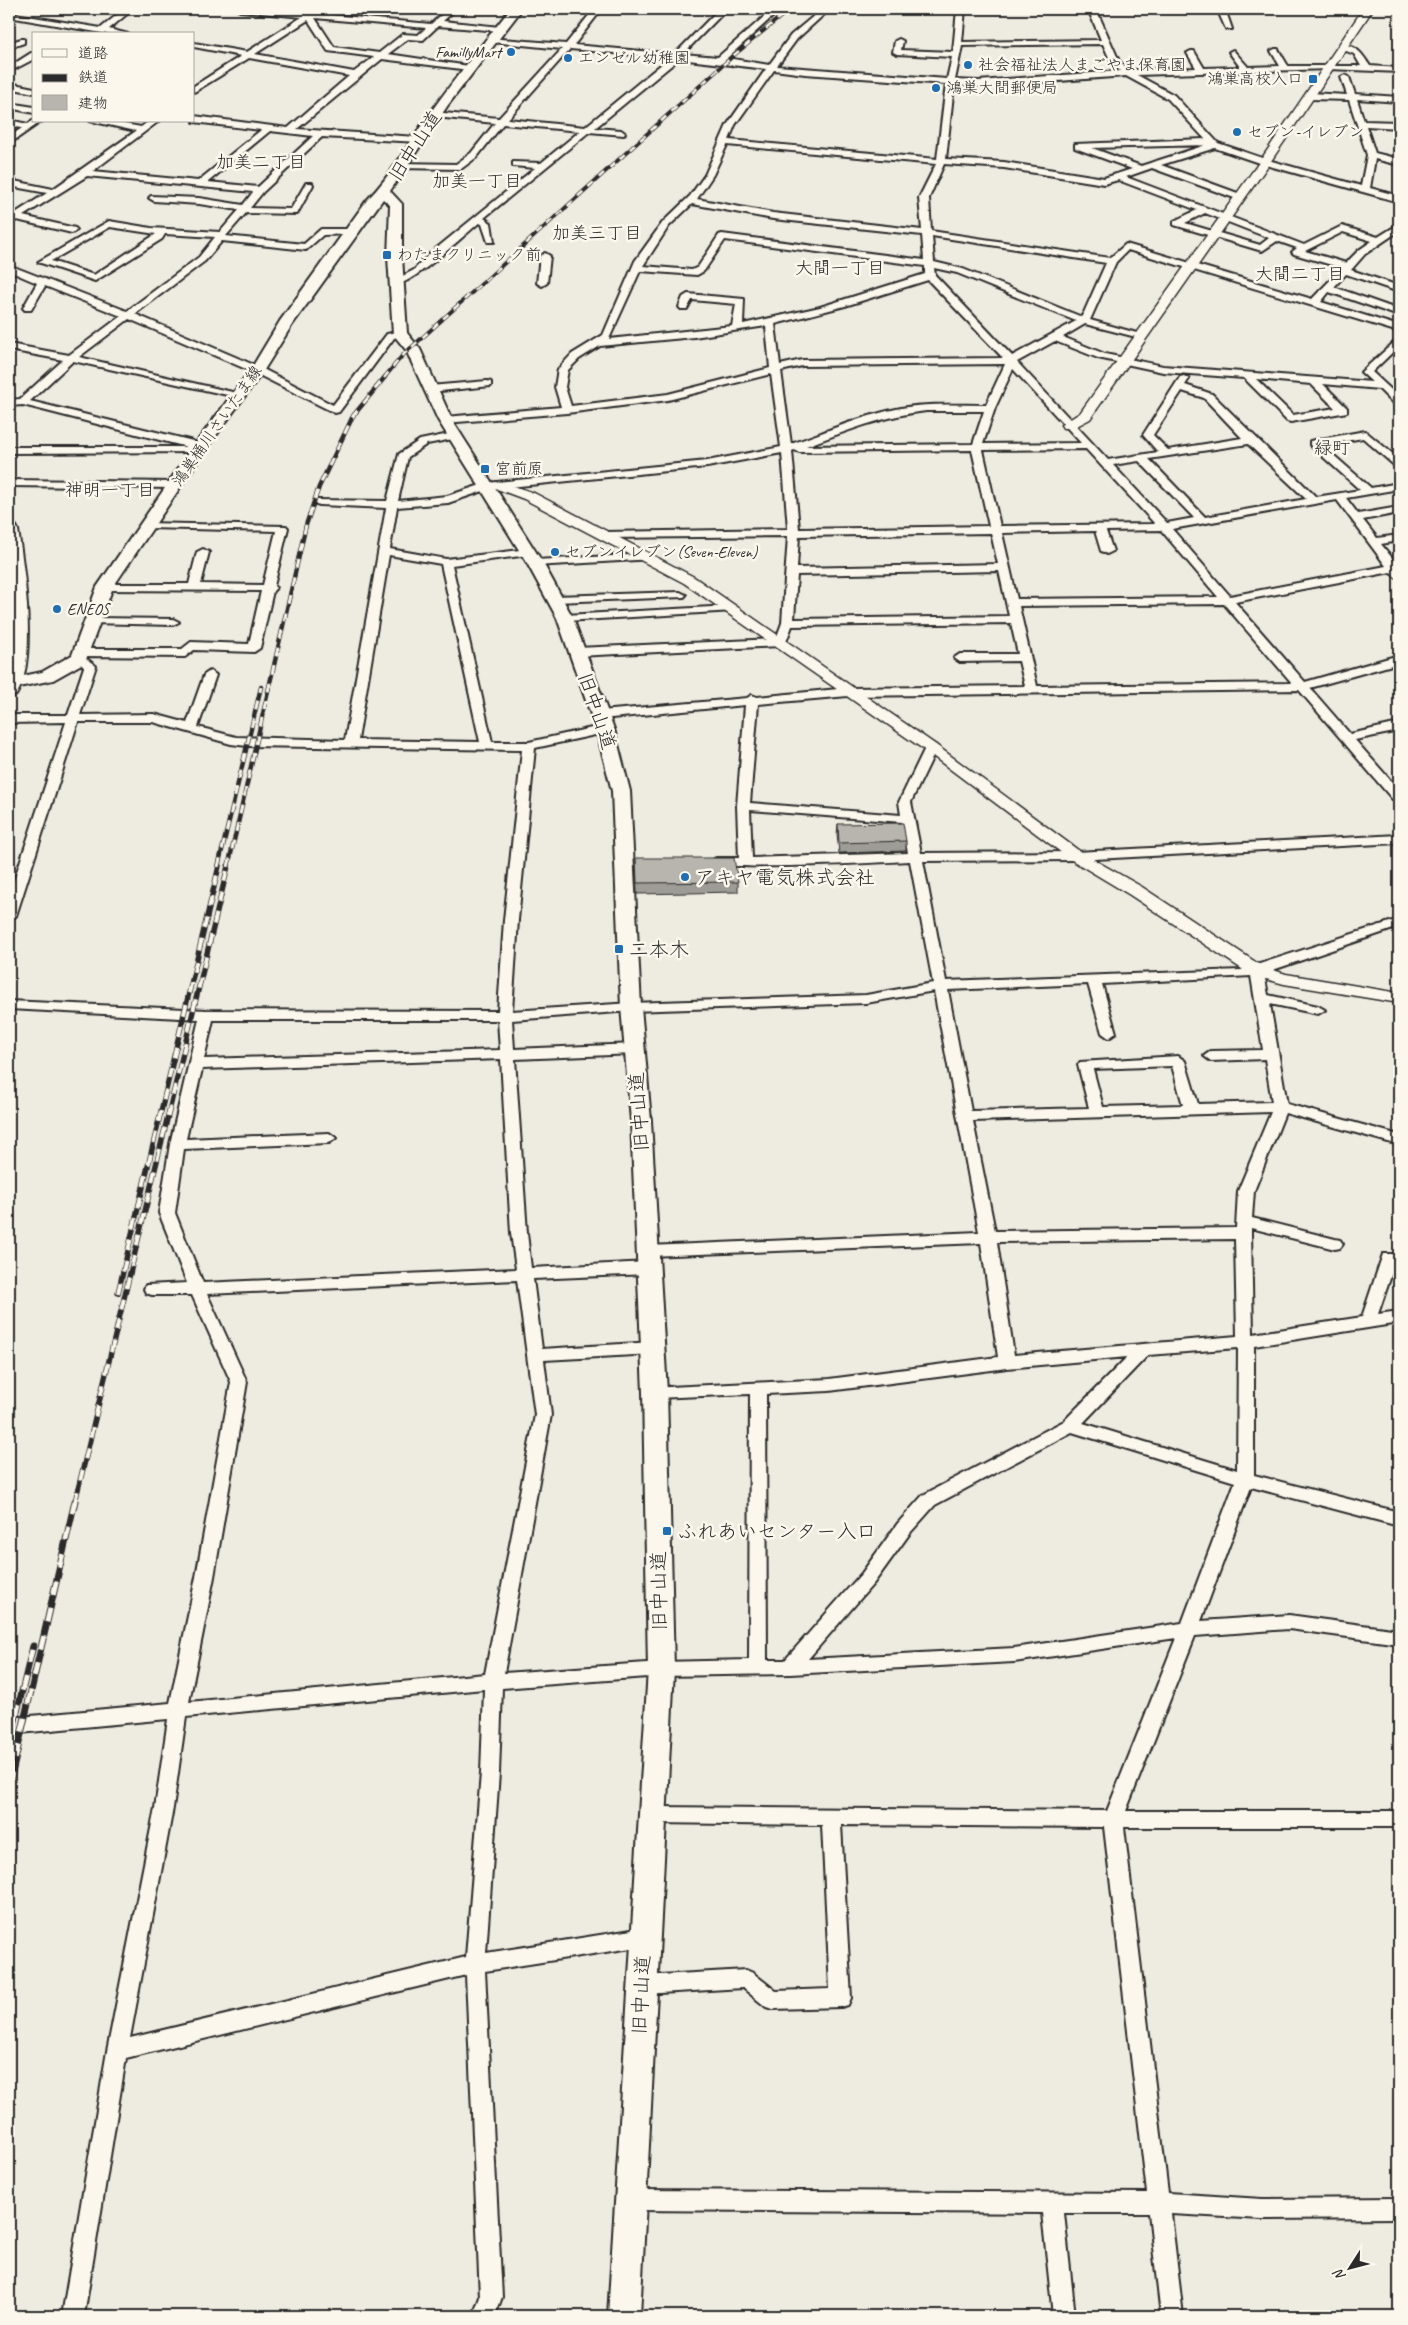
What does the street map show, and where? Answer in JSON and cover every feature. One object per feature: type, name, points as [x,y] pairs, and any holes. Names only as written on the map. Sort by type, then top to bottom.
[{"type":"highway","points":[[9,530],[17,589],[16,650],[10,686]]},
{"type":"main road","name":"旧中山道","points":[[516,9],[435,114],[399,166],[384,192],[396,204],[400,334],[413,349],[449,428],[495,486],[560,609],[603,722],[621,791],[630,863],[631,1007],[655,1392],[661,1669],[654,1815],[644,1937],[624,2316]]},
{"type":"main road","name":"鴻巣桶川さいたま線","points":[[80,655],[105,587],[198,450],[257,370],[285,324],[372,203],[384,192]]},
{"type":"main road","points":[[10,686],[47,676],[80,655]]},
{"type":"street","points":[[102,30],[129,9]]},
{"type":"street","points":[[240,9],[307,12],[434,25],[500,29]]},
{"type":"street","points":[[195,89],[307,12],[336,9]]},
{"type":"street","points":[[289,131],[406,36],[420,38],[452,9]]},
{"type":"street","points":[[399,166],[458,167],[474,155],[598,9]]},
{"type":"street","points":[[398,282],[417,272],[430,258],[678,56],[723,9]]},
{"type":"street","points":[[720,60],[777,9]]},
{"type":"street","points":[[567,410],[560,388],[560,370],[567,362],[600,343],[607,336],[638,268],[661,230],[690,201],[709,175],[731,125],[770,67],[794,36],[826,9]]},
{"type":"street","points":[[961,9],[957,55],[950,83],[941,162],[924,198],[930,276],[951,296],[1164,527],[1399,798]]},
{"type":"street","points":[[1092,9],[1115,62],[1127,73],[1171,97],[1214,143]]},
{"type":"street","points":[[1221,9],[1229,27]]},
{"type":"street","points":[[1068,425],[1085,416],[1265,162],[1368,9]]},
{"type":"street","points":[[307,12],[323,40],[331,49],[469,68]]},
{"type":"street","points":[[9,15],[113,32]]},
{"type":"street","points":[[315,24],[353,28]]},
{"type":"street","points":[[71,32],[79,26]]},
{"type":"street","points":[[491,40],[568,45],[720,60],[805,72],[950,83],[1012,83],[1127,73],[1201,70],[1329,67],[1381,69],[1386,73],[1399,72]]},
{"type":"street","points":[[899,40],[897,52],[957,55]]},
{"type":"street","points":[[9,46],[21,41]]},
{"type":"street","points":[[958,44],[1106,42]]},
{"type":"street","points":[[195,45],[356,75]]},
{"type":"street","points":[[1344,46],[1357,52],[1366,69]]},
{"type":"street","points":[[1233,52],[1245,69]]},
{"type":"street","points":[[1275,52],[1284,68]]},
{"type":"street","points":[[1191,53],[1201,70]]},
{"type":"street","points":[[9,70],[32,56]]},
{"type":"street","points":[[19,64],[32,66]]},
{"type":"street","points":[[1345,77],[1371,155],[1365,189]]},
{"type":"street","points":[[9,86],[32,91]]},
{"type":"street","points":[[1310,96],[1399,99]]},
{"type":"street","points":[[9,106],[32,110]]},
{"type":"street","points":[[435,114],[621,132]]},
{"type":"street","points":[[195,119],[320,134],[417,140]]},
{"type":"street","points":[[9,141],[36,122]]},
{"type":"street","points":[[99,122],[143,130]]},
{"type":"street","points":[[12,219],[85,172],[154,122]]},
{"type":"street","points":[[9,123],[29,127]]},
{"type":"street","points":[[1361,123],[1399,125]]},
{"type":"street","points":[[200,184],[268,128]]},
{"type":"street","points":[[23,402],[71,358],[202,260],[260,190],[320,134]]},
{"type":"street","points":[[724,142],[941,162],[1027,167],[1104,181],[1214,143]]},
{"type":"street","points":[[1140,169],[1078,146],[1214,143],[1265,162],[1399,199]]},
{"type":"street","points":[[1371,155],[1399,162]]},
{"type":"street","points":[[516,164],[544,166]]},
{"type":"street","points":[[1150,165],[1240,197]]},
{"type":"street","points":[[85,172],[260,190]]},
{"type":"street","points":[[1119,177],[1304,248]]},
{"type":"street","points":[[9,183],[55,192]]},
{"type":"street","points":[[154,198],[199,201],[205,204],[244,209],[294,212],[309,185]]},
{"type":"street","points":[[690,201],[773,216],[928,234],[1112,261]]},
{"type":"street","points":[[1205,210],[1177,223],[1262,248],[1276,237]]},
{"type":"street","points":[[12,219],[72,230]]},
{"type":"street","points":[[479,219],[486,223],[491,240]]},
{"type":"street","points":[[161,232],[159,237],[95,278],[43,262],[109,224],[140,231],[161,232],[221,237],[306,246],[321,232],[352,232]]},
{"type":"street","points":[[1314,303],[1362,252],[1399,227]]},
{"type":"street","points":[[1378,240],[1342,229],[1297,252],[1399,289]]},
{"type":"street","points":[[684,307],[691,285],[722,237],[930,264],[960,271],[1084,320],[1140,337]]},
{"type":"street","points":[[350,742],[392,503],[403,456],[449,428],[668,397],[802,363],[1011,361],[1084,320],[1089,315],[1112,261],[1126,247],[1192,265],[1399,329]]},
{"type":"street","points":[[542,283],[545,256]]},
{"type":"street","points":[[9,268],[128,314],[257,370],[335,410],[375,360],[391,336],[400,334]]},
{"type":"street","points":[[638,268],[742,301],[737,328]]},
{"type":"street","points":[[59,288],[82,274]]},
{"type":"street","points":[[1386,284],[1399,275]]},
{"type":"street","points":[[600,343],[737,328],[770,322],[814,312],[930,276]]},
{"type":"street","points":[[28,308],[43,281]]},
{"type":"street","points":[[1329,289],[1399,313]]},
{"type":"street","points":[[770,322],[787,449],[794,532],[788,623],[780,642]]},
{"type":"street","points":[[1055,337],[1102,356],[1123,362],[1188,372],[1382,386]]},
{"type":"street","points":[[1399,341],[1366,372],[1399,403]]},
{"type":"street","points":[[9,347],[71,358],[237,396]]},
{"type":"street","points":[[1011,361],[990,408],[977,447],[1032,690]]},
{"type":"street","points":[[1166,454],[1148,435],[1188,372]]},
{"type":"street","points":[[1247,376],[1291,419],[1343,410],[1314,381]]},
{"type":"street","points":[[430,389],[487,384]]},
{"type":"street","points":[[1180,387],[1208,396],[1250,440],[1313,500]]},
{"type":"street","points":[[9,404],[23,402],[189,443],[198,450]]},
{"type":"street","points":[[320,502],[432,503],[495,486],[707,464],[787,449],[867,420],[902,411],[926,408],[990,408]]},
{"type":"street","points":[[1368,491],[1314,443],[1365,434],[1399,464]]},
{"type":"street","points":[[1106,463],[1250,440]]},
{"type":"street","points":[[787,449],[1089,446]]},
{"type":"street","points":[[9,450],[198,450]]},
{"type":"street","points":[[1142,458],[1202,520]]},
{"type":"street","points":[[9,483],[175,485]]},
{"type":"street","points":[[495,486],[529,496],[649,557],[689,580],[931,748],[1076,856],[1136,891],[1257,970],[1284,979],[1399,998]]},
{"type":"street","points":[[605,535],[1164,527],[1399,486]]},
{"type":"street","points":[[1338,496],[1398,570]]},
{"type":"street","points":[[1355,518],[1399,510]]},
{"type":"street","points":[[80,655],[185,653],[191,646],[254,648],[270,588],[282,528],[148,525]]},
{"type":"street","points":[[1099,527],[1107,551]]},
{"type":"street","points":[[1374,542],[1399,538]]},
{"type":"street","points":[[384,551],[446,562],[531,557],[649,557]]},
{"type":"street","points":[[194,588],[203,552]]},
{"type":"street","points":[[446,562],[487,745]]},
{"type":"street","points":[[792,572],[1004,567]]},
{"type":"street","points":[[1012,603],[1228,600],[1398,570]]},
{"type":"street","points":[[105,587],[270,588]]},
{"type":"street","points":[[560,609],[680,595]]},
{"type":"street","points":[[560,609],[730,609]]},
{"type":"street","points":[[788,623],[1015,619]]},
{"type":"street","points":[[94,621],[173,622]]},
{"type":"street","points":[[577,652],[780,642]]},
{"type":"street","points":[[9,916],[90,666],[80,655]]},
{"type":"street","points":[[960,658],[1025,657]]},
{"type":"street","points":[[9,719],[154,718],[247,742],[530,746],[603,722],[752,699],[848,692],[1303,686],[1399,659]]},
{"type":"street","points":[[191,729],[210,675]]},
{"type":"street","points":[[746,863],[743,806],[752,699]]},
{"type":"street","points":[[1347,738],[1399,727]]},
{"type":"street","points":[[484,2316],[491,2297],[475,1964],[490,1773],[493,1680],[543,1415],[516,1194],[505,1016],[516,871],[530,746]]},
{"type":"street","points":[[931,748],[904,802],[988,1237],[1006,1362]]},
{"type":"street","points":[[743,806],[908,820]]},
{"type":"street","points":[[702,862],[746,863],[914,857],[1076,856],[1399,839]]},
{"type":"street","points":[[9,1005],[206,1015],[505,1016],[631,1007],[866,999],[940,986],[1241,974],[1399,923]]},
{"type":"street","points":[[1172,2316],[1113,1819],[1189,1629],[1246,1478],[1247,1407],[1243,1227],[1246,1191],[1280,1107],[1257,970]]},
{"type":"street","points":[[1094,980],[1109,1033]]},
{"type":"street","points":[[1261,998],[1318,1010]]},
{"type":"street","points":[[73,2316],[117,2052],[164,1808],[178,1710],[205,1577],[239,1382],[197,1289],[167,1214],[177,1144],[206,1015]]},
{"type":"street","points":[[195,1064],[634,1049]]},
{"type":"street","points":[[1211,1056],[1271,1054]]},
{"type":"street","points":[[1097,1112],[1085,1065],[1178,1062],[1192,1110]]},
{"type":"street","points":[[964,1116],[1280,1107],[1399,1140]]},
{"type":"street","points":[[177,1144],[329,1138]]},
{"type":"street","points":[[152,1289],[197,1289],[525,1273],[648,1260],[988,1237],[1243,1227],[1335,1244]]},
{"type":"street","points":[[1368,1322],[1390,1258]]},
{"type":"street","points":[[655,1392],[829,1385],[1006,1362],[1142,1352],[1245,1341],[1399,1318]]},
{"type":"street","points":[[535,1355],[653,1348]]},
{"type":"street","points":[[790,1667],[868,1578],[904,1528],[929,1500],[1070,1425],[1142,1352]]},
{"type":"street","points":[[758,1387],[758,1668]]},
{"type":"street","points":[[1070,1425],[1246,1478],[1399,1519]]},
{"type":"street","points":[[9,1726],[493,1680],[661,1669],[790,1667],[1014,1654],[1189,1629],[1289,1622],[1399,1637]]},
{"type":"street","points":[[654,1815],[1113,1819],[1399,1819]]},
{"type":"street","points":[[642,1985],[746,1979],[772,2000],[841,1998],[831,1817]]},
{"type":"street","points":[[117,2052],[475,1964],[644,1937]]},
{"type":"street","points":[[630,2200],[1159,2203],[1262,2209],[1399,2208]]},
{"type":"street","points":[[1052,2202],[1064,2316]]},
{"type":"building","points":[[903,823],[906,841],[839,843],[838,824]]},
{"type":"building","points":[[636,858],[734,858],[738,882],[637,883]]},
{"type":"railway","points":[[384,378],[402,356],[734,55],[790,9]]},
{"type":"railway","points":[[228,867],[306,525],[319,487],[353,416],[385,377]]},
{"type":"railway","points":[[218,867],[261,687]]},
{"type":"railway","points":[[118,1293],[219,866]]},
{"type":"railway","points":[[75,1502],[228,866]]},
{"type":"railway","points":[[9,1786],[75,1501]]},
{"type":"railway","points":[[9,1745],[33,1646]]},
{"type":"place","name":"FamillyMart","points":[[511,52]]},
{"type":"place","name":"エンゼル幼稚園","points":[[568,58]]},
{"type":"place","name":"社会福祉法人まごやま保育園","points":[[968,65]]},
{"type":"place","name":"鴻巣高校入口","points":[[1313,79]]},
{"type":"place","name":"鴻巣大間郵便局","points":[[936,88]]},
{"type":"place","name":"セブン-イレブン","points":[[1237,132]]},
{"type":"place","name":"わたまクリニック前","points":[[387,255]]},
{"type":"place","name":"宮前原","points":[[485,469]]},
{"type":"place","name":"セブンイレブン(Seven-Eleven)","points":[[555,552]]},
{"type":"place","name":"ENEOS","points":[[57,609]]},
{"type":"place","name":"アキヤ電気株式会社","points":[[685,877]]},
{"type":"place","name":"二本木","points":[[619,949]]},
{"type":"place","name":"ふれあいセンター入口","points":[[667,1531]]},
{"type":"district","name":"加美二丁目","points":[[261,162]]},
{"type":"district","name":"加美一丁目","points":[[477,181]]},
{"type":"district","name":"加美三丁目","points":[[597,233]]},
{"type":"district","name":"大間一丁目","points":[[840,268]]},
{"type":"district","name":"大間二丁目","points":[[1300,274]]},
{"type":"district","name":"緑町","points":[[1332,448]]},
{"type":"district","name":"神明一丁目","points":[[110,490]]}]
